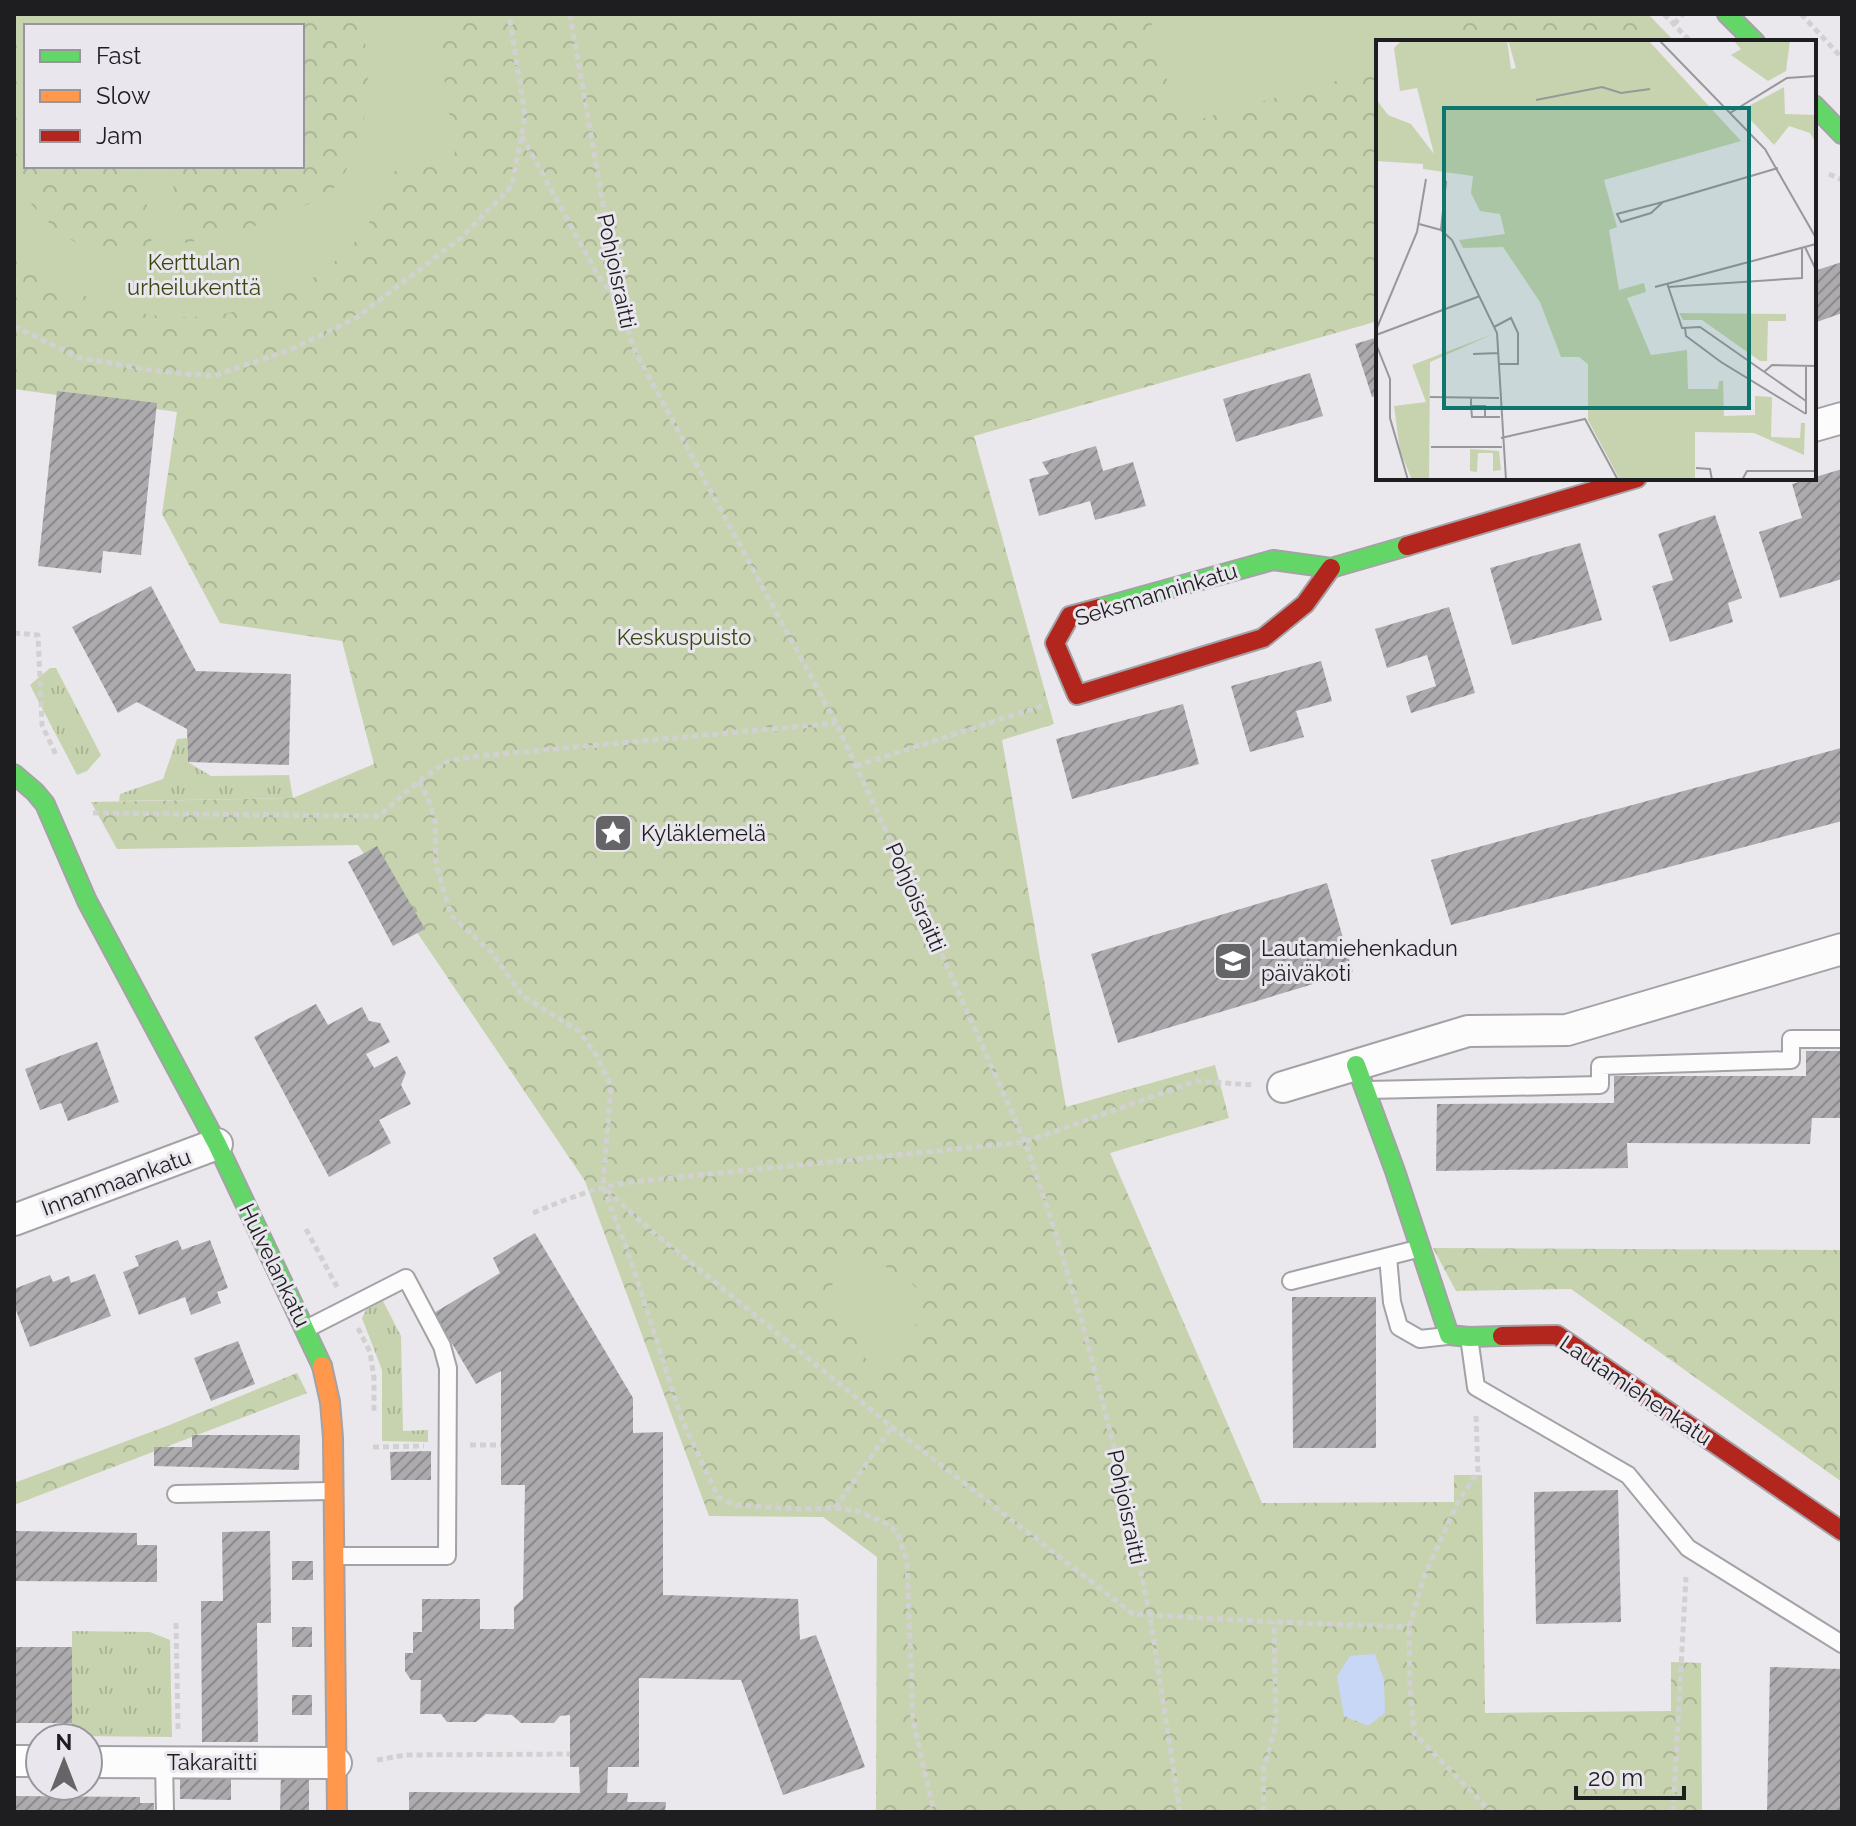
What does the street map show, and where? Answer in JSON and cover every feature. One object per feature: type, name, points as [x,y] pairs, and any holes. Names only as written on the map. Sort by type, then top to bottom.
[{"type":"street","points":[[1816,107],[1842,134]]},
{"type":"street","points":[[1816,425],[1842,418]]},
{"type":"street","name":"Seksmanninkatu","points":[[1077,695],[1055,643],[1070,616],[1273,560],[1331,568],[1630,480]]},
{"type":"street","points":[[1077,695],[1263,638],[1305,604],[1331,568]]},
{"type":"street","name":"Hulvelankatu","points":[[14,774],[45,804],[87,901],[217,1144],[324,1371],[333,1438],[337,1812]]},
{"type":"street","points":[[1283,1087],[1361,1078],[1468,1031],[1567,1030],[1842,949]]},
{"type":"street","points":[[1361,1078],[1449,1335]]},
{"type":"street","name":"Innanmaankatu","points":[[14,1220],[217,1144]]},
{"type":"street","name":"Lautamiehenkatu","points":[[1449,1335],[1557,1335],[1842,1531]]},
{"type":"street","name":"Takaraitti","points":[[104,1762],[336,1763]]},
{"type":"lane","points":[[1361,1078],[1600,1085],[1600,1066],[1791,1060],[1791,1039],[1842,1039]]},
{"type":"lane","points":[[1291,1281],[1419,1249]]},
{"type":"lane","points":[[1388,1257],[1392,1302],[1399,1327],[1420,1339],[1449,1335]]},
{"type":"lane","points":[[306,1330],[406,1278],[442,1346],[448,1368],[447,1556],[334,1556]]},
{"type":"lane","points":[[1469,1337],[1476,1387],[1628,1475],[1688,1548],[1842,1644]]},
{"type":"lane","points":[[176,1494],[334,1491]]},
{"type":"lane","points":[[165,1812],[171,1762]]},
{"type":"path","points":[[14,326],[77,357],[155,371],[213,376],[290,350],[356,318],[461,238],[512,186],[525,116],[509,14]]},
{"type":"path","name":"Pohjoisraitti","points":[[570,14],[621,308],[635,351],[836,723],[1025,1142],[1081,1318],[1120,1470],[1150,1616],[1180,1812]]},
{"type":"path","points":[[1664,14],[1689,40]]},
{"type":"path","points":[[1674,24],[1683,14]]},
{"type":"path","points":[[1801,14],[1842,58]]},
{"type":"path","points":[[521,136],[597,274],[621,308]]},
{"type":"path","points":[[14,633],[38,635],[42,725],[61,765]]},
{"type":"path","points":[[856,766],[1077,695]]},
{"type":"path","points":[[88,813],[379,816],[419,781],[448,761],[836,723]]},
{"type":"path","points":[[419,781],[435,820],[436,864],[451,915],[492,953],[523,996],[579,1031],[597,1056],[611,1086],[603,1186],[630,1258],[682,1420],[718,1497],[734,1505],[857,1511],[884,1522],[897,1532],[907,1561],[913,1720],[934,1812]]},
{"type":"path","points":[[533,1213],[603,1186],[1025,1142],[1196,1081],[1283,1087]]},
{"type":"path","points":[[603,1186],[640,1221],[892,1427],[1133,1614],[1409,1627]]},
{"type":"path","points":[[1476,1387],[1478,1472],[1458,1502],[1425,1574],[1409,1627],[1410,1689],[1414,1733],[1491,1812]]},
{"type":"path","points":[[835,1508],[892,1427]]},
{"type":"path","points":[[1673,1812],[1688,1548]]},
{"type":"path","points":[[1263,1812],[1264,1768],[1276,1724],[1274,1622]]},
{"type":"path","points":[[171,1762],[176,1623]]},
{"type":"path","points":[[368,1762],[405,1755],[570,1754]]},
{"type":"green space","name":"Keskuspuisto","points":[[14,14],[1648,14],[1673,40],[1376,40],[1376,322],[974,436],[1054,724],[1002,740],[1066,1107],[1215,1065],[1229,1118],[1110,1153],[1262,1503],[1454,1502],[1454,1475],[1482,1475],[1485,1713],[1671,1711],[1671,1662],[1701,1663],[1702,1812],[876,1812],[877,1557],[823,1517],[709,1516],[585,1181],[358,845],[117,849],[91,802],[293,798],[374,764],[342,641],[220,623],[162,514],[177,412],[14,389]]},
{"type":"green space","name":"Kerttulan urheilukenttä","points":[[357,14],[435,14],[455,153],[393,172],[377,209],[361,235],[318,275],[276,298],[231,312],[185,317],[139,313],[94,300],[52,278],[14,247],[14,181],[37,211],[67,237],[89,249],[121,255],[153,253],[142,168],[169,168],[185,243],[266,222],[329,193],[343,176],[358,144],[366,107],[368,72]]},
{"type":"green space","points":[[1149,14],[1449,14],[1456,40],[1376,40],[1376,70],[1179,125]]},
{"type":"green space","points":[[50,668],[56,668],[101,755],[87,771],[77,775],[30,685]]},
{"type":"green space","points":[[187,738],[188,762],[211,776],[289,775],[293,798],[119,801],[120,794],[163,779],[177,739]]},
{"type":"green space","points":[[1433,1248],[1842,1250],[1842,1482],[1571,1289],[1456,1291]]},
{"type":"green space","points":[[849,1255],[891,1269],[911,1283],[922,1298],[920,1319],[900,1360],[891,1368],[871,1366],[863,1355],[863,1334],[845,1335],[840,1332],[834,1305],[833,1278],[836,1260]]},
{"type":"green space","points":[[383,1301],[401,1336],[403,1431],[428,1430],[428,1442],[382,1441],[382,1370],[362,1318],[366,1310]]},
{"type":"green space","points":[[297,1373],[307,1393],[14,1505],[14,1483]]},
{"type":"green space","points":[[72,1631],[150,1632],[170,1640],[172,1737],[104,1736],[104,1722],[72,1722]]},
{"type":"water","points":[[1375,1654],[1384,1680],[1385,1713],[1368,1726],[1344,1716],[1337,1676],[1350,1656]]},
{"type":"building","points":[[1842,262],[1842,313],[1816,322],[1816,270]]},
{"type":"building","points":[[1376,338],[1376,396],[1372,397],[1355,344]]},
{"type":"building","points":[[1310,373],[1323,416],[1236,442],[1223,399]]},
{"type":"building","points":[[57,391],[157,403],[141,555],[103,551],[101,573],[38,566]]},
{"type":"building","points":[[1096,446],[1103,471],[1133,462],[1146,506],[1095,520],[1090,501],[1039,516],[1029,479],[1049,474],[1042,462]]},
{"type":"building","points":[[1842,469],[1842,579],[1780,598],[1759,532],[1802,518],[1792,484],[1816,480],[1816,477]]},
{"type":"building","points":[[1715,515],[1742,598],[1728,603],[1733,622],[1670,642],[1652,586],[1673,580],[1658,534]]},
{"type":"building","points":[[1580,543],[1602,620],[1512,645],[1490,568]]},
{"type":"building","points":[[151,586],[196,671],[291,674],[289,765],[188,762],[187,729],[137,702],[118,713],[72,627]]},
{"type":"building","points":[[1449,607],[1475,693],[1411,713],[1406,696],[1436,686],[1427,655],[1387,668],[1375,629]]},
{"type":"building","points":[[1321,661],[1332,701],[1296,711],[1304,737],[1250,752],[1231,686]]},
{"type":"building","points":[[1183,704],[1199,764],[1072,799],[1056,739]]},
{"type":"building","points":[[1841,748],[1842,821],[1451,925],[1431,860]]},
{"type":"building","points":[[377,846],[425,929],[393,946],[348,862]]},
{"type":"building","points":[[1327,883],[1353,972],[1118,1043],[1091,954]]},
{"type":"building","points":[[316,1004],[328,1025],[362,1007],[369,1021],[380,1023],[390,1042],[366,1054],[374,1068],[397,1056],[406,1073],[401,1085],[411,1104],[379,1120],[391,1143],[329,1177],[254,1037]]},
{"type":"building","points":[[97,1042],[119,1102],[68,1121],[61,1103],[40,1110],[25,1069]]},
{"type":"building","points":[[1806,1051],[1842,1051],[1842,1118],[1812,1118],[1810,1144],[1627,1143],[1628,1168],[1436,1171],[1437,1104],[1614,1103],[1614,1076],[1806,1076]]},
{"type":"building","points":[[535,1233],[633,1398],[633,1433],[663,1432],[663,1595],[798,1599],[800,1640],[816,1635],[865,1767],[783,1795],[741,1680],[639,1678],[639,1767],[608,1767],[607,1793],[628,1793],[627,1802],[666,1802],[665,1812],[409,1812],[409,1792],[580,1793],[579,1767],[570,1767],[570,1715],[560,1716],[554,1723],[521,1723],[512,1715],[486,1714],[476,1722],[447,1722],[441,1714],[420,1714],[421,1680],[411,1680],[405,1671],[405,1653],[413,1653],[413,1632],[422,1632],[422,1599],[480,1599],[480,1629],[514,1629],[514,1607],[523,1599],[525,1485],[501,1485],[501,1371],[476,1384],[434,1313],[500,1273],[493,1258]]},
{"type":"building","points":[[178,1240],[182,1250],[210,1240],[228,1288],[217,1292],[221,1303],[191,1315],[185,1297],[139,1315],[123,1272],[139,1266],[135,1256]]},
{"type":"building","points":[[95,1274],[111,1316],[30,1347],[14,1305],[14,1289],[50,1275],[53,1282],[69,1276],[71,1283]]},
{"type":"building","points":[[1292,1297],[1376,1297],[1376,1448],[1293,1448]]},
{"type":"building","points":[[238,1341],[255,1384],[211,1401],[194,1358]]},
{"type":"building","points":[[192,1435],[300,1435],[299,1470],[154,1466],[154,1447],[192,1447]]},
{"type":"building","points":[[431,1451],[431,1480],[391,1480],[390,1452]]},
{"type":"building","points":[[1618,1490],[1621,1622],[1536,1624],[1534,1492]]},
{"type":"building","points":[[14,1531],[137,1533],[137,1545],[157,1545],[157,1582],[14,1581]]},
{"type":"building","points":[[270,1531],[271,1623],[257,1623],[258,1742],[202,1742],[201,1601],[223,1601],[222,1532]]},
{"type":"building","points":[[292,1561],[313,1561],[313,1580],[292,1580]]},
{"type":"building","points":[[292,1627],[312,1627],[312,1647],[292,1647]]},
{"type":"building","points":[[14,1647],[72,1647],[72,1722],[14,1723]]},
{"type":"building","points":[[1770,1667],[1842,1669],[1842,1812],[1767,1812]]},
{"type":"building","points":[[292,1695],[312,1695],[312,1715],[292,1715]]},
{"type":"building","points":[[180,1772],[231,1772],[231,1800],[180,1799]]},
{"type":"building","points":[[281,1772],[309,1773],[309,1812],[280,1812]]},
{"type":"building","points":[[14,1796],[24,1796],[24,1802],[104,1802],[104,1797],[140,1797],[140,1803],[154,1803],[154,1812],[14,1812]]},
{"type":"traffic: fast","points":[[1727,14],[1753,40]]},
{"type":"traffic: fast","points":[[1816,107],[1842,134]]},
{"type":"traffic: fast","points":[[1100,608],[1273,560],[1331,568],[1407,546]]},
{"type":"traffic: fast","points":[[14,774],[45,804],[87,901],[217,1144],[322,1366]]},
{"type":"traffic: fast","points":[[1356,1065],[1449,1335],[1502,1336]]},
{"type":"traffic: slow","points":[[322,1366],[330,1402],[333,1438],[337,1812]]},
{"type":"traffic: jam","points":[[1407,546],[1630,480]]},
{"type":"traffic: jam","points":[[1100,608],[1070,616],[1055,643],[1077,695],[1263,638],[1305,604],[1331,568]]},
{"type":"traffic: jam","points":[[1502,1336],[1557,1335],[1842,1531]]},
{"type":"place","name":"Kyläklemelä","points":[[613,833]]},
{"type":"place","name":"Lautamiehenkadun päiväkoti","points":[[1233,961]]}]
